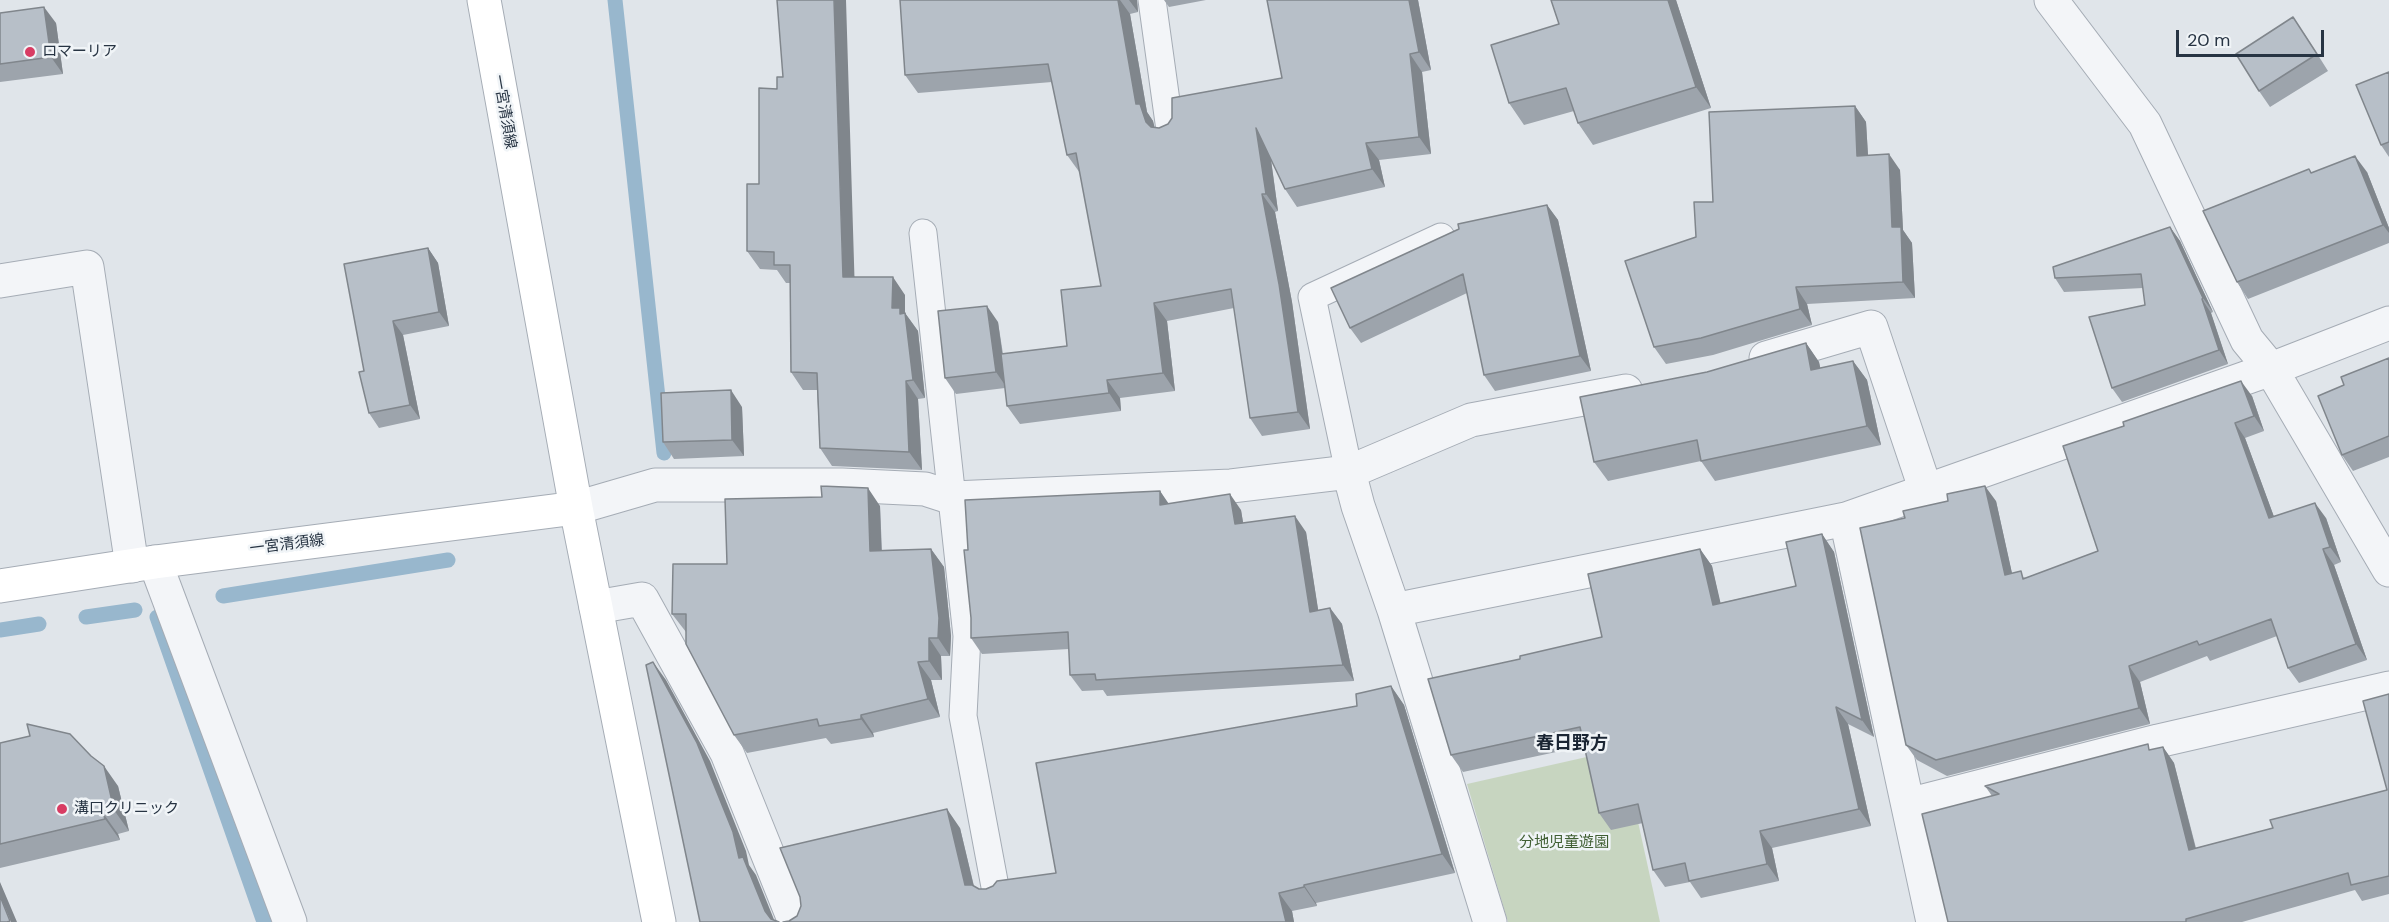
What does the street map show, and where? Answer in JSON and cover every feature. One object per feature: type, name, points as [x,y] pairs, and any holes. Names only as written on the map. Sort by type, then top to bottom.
[{"type":"main road","name":"一宮清須線","points":[[484,0],[576,508],[659,922]]},
{"type":"main road","name":"一宮清須線","points":[[0,586],[143,564],[576,508]]},
{"type":"street","points":[[2051,0],[2145,124],[2247,340],[2271,369],[2389,570]]},
{"type":"street","points":[[0,281],[87,267],[143,564],[290,922]]},
{"type":"street","points":[[1394,610],[1846,519],[2271,369],[2389,323]]},
{"type":"street","points":[[1739,367],[1870,327],[1926,491]]},
{"type":"street","points":[[576,508],[655,485],[842,485],[925,489],[953,498],[1231,486],[1349,472],[1471,420],[1660,384]]},
{"type":"street","points":[[1349,472],[1490,922]]},
{"type":"street","points":[[1846,519],[1933,922]]},
{"type":"street","points":[[596,607],[642,599],[727,753],[795,922]]},
{"type":"street","points":[[1908,805],[2158,741],[2389,688]]},
{"type":"lane","points":[[1152,0],[1170,130]]},
{"type":"lane","points":[[923,232],[967,636],[963,716],[996,892]]},
{"type":"lane","points":[[1349,472],[1312,297],[1441,237]]},
{"type":"green space","name":"分地児童遊園","points":[[1622,749],[1660,922],[1508,922],[1467,784]]},
{"type":"building","points":[[777,0],[834,0],[843,277],[893,277],[892,308],[900,308],[900,314],[905,313],[913,380],[906,381],[909,452],[820,448],[817,373],[791,372],[790,265],[774,265],[774,252],[747,251],[747,184],[759,184],[759,88],[777,89],[777,77],[783,77]]},
{"type":"building","points":[[900,0],[1118,0],[1136,104],[1140,104],[1146,122],[1151,127],[1159,128],[1168,124],[1172,118],[1172,98],[1282,78],[1267,0],[1409,0],[1419,52],[1410,54],[1419,137],[1366,143],[1372,169],[1285,189],[1256,128],[1266,194],[1262,194],[1279,284],[1298,412],[1250,418],[1231,289],[1154,303],[1163,373],[1107,380],[1109,393],[1007,406],[1001,354],[1067,346],[1061,290],[1101,286],[1076,153],[1067,155],[1048,64],[905,75]]},
{"type":"building","points":[[1551,0],[1668,0],[1696,87],[1578,123],[1566,88],[1509,103],[1491,45],[1559,24]]},
{"type":"building","points":[[44,7],[51,57],[0,64],[0,13]]},
{"type":"building","points":[[2293,17],[2317,54],[2259,91],[2236,54]]},
{"type":"building","points":[[2389,72],[2389,142],[2381,145],[2356,85]]},
{"type":"building","points":[[1855,106],[1857,156],[1889,154],[1892,227],[1901,227],[1903,282],[1796,287],[1800,309],[1701,338],[1654,347],[1625,261],[1696,237],[1694,202],[1713,202],[1709,112]]},
{"type":"building","points":[[2355,156],[2383,225],[2237,282],[2203,211],[2309,169],[2311,173]]},
{"type":"building","points":[[1547,205],[1580,356],[1484,375],[1463,274],[1350,328],[1331,288],[1459,229],[1458,224]]},
{"type":"building","points":[[2170,227],[2203,298],[2219,350],[2112,388],[2089,317],[2145,305],[2141,274],[2055,278],[2053,267]]},
{"type":"building","points":[[428,248],[439,312],[393,321],[410,405],[369,413],[359,372],[364,371],[344,264]]},
{"type":"building","points":[[987,306],[996,372],[945,378],[938,311]]},
{"type":"building","points":[[1806,343],[1811,370],[1853,361],[1867,426],[1701,461],[1697,440],[1594,462],[1580,397],[1707,372]]},
{"type":"building","points":[[2389,358],[2389,436],[2342,455],[2318,396],[2344,385],[2341,377]]},
{"type":"building","points":[[2241,381],[2254,416],[2235,423],[2269,518],[2315,503],[2330,547],[2323,549],[2356,644],[2288,668],[2271,619],[2199,645],[2197,641],[2129,666],[2139,708],[1936,760],[1906,745],[1860,528],[1905,518],[1903,511],[1948,501],[1947,494],[1985,486],[2005,575],[2021,571],[2023,579],[2098,551],[2063,446],[2124,426],[2123,422]]},
{"type":"building","points":[[731,390],[732,440],[663,442],[661,393]]},
{"type":"building","points":[[821,486],[868,488],[870,551],[931,549],[939,618],[938,638],[929,638],[929,661],[918,662],[928,699],[861,715],[861,719],[819,726],[817,719],[734,735],[686,644],[686,614],[672,614],[673,564],[727,564],[725,499],[822,497]]},
{"type":"building","points":[[1160,491],[1160,505],[1230,494],[1235,524],[1295,516],[1310,612],[1330,608],[1343,665],[1096,680],[1095,674],[1070,675],[1068,632],[971,638],[964,550],[968,550],[965,500]]},
{"type":"building","points":[[1822,534],[1862,720],[1836,707],[1859,809],[1760,831],[1767,864],[1689,881],[1685,863],[1653,870],[1638,804],[1599,813],[1580,727],[1451,755],[1428,679],[1520,659],[1520,656],[1602,637],[1588,574],[1700,549],[1713,605],[1796,586],[1786,542]]},
{"type":"building","points":[[653,662],[697,743],[733,832],[739,858],[743,857],[765,911],[771,919],[779,922],[700,922],[646,665]]},
{"type":"building","points":[[1391,686],[1442,854],[1304,885],[1304,887],[1279,893],[1286,922],[783,922],[797,916],[801,906],[800,897],[780,848],[947,809],[965,885],[986,889],[997,881],[1056,873],[1036,763],[1357,706],[1356,694]]},
{"type":"building","points":[[2389,694],[2389,876],[2351,885],[2348,873],[2186,919],[2186,922],[1948,922],[1922,814],[1999,794],[1985,786],[2148,744],[2149,750],[2163,747],[2189,850],[2273,828],[2270,820],[2387,790],[2363,701]]},
{"type":"building","name":"溝口クリニック","points":[[27,724],[70,734],[104,766],[114,810],[103,813],[105,819],[0,844],[0,743],[30,736]]},
{"type":"building","points":[[0,896],[10,921],[7,922],[0,922]]},
{"type":"waterway","points":[[615,0],[664,453]]},
{"type":"waterway","points":[[223,596],[448,560]]},
{"type":"waterway","points":[[86,617],[135,610]]},
{"type":"waterway","points":[[157,617],[264,922]]},
{"type":"waterway","points":[[0,630],[39,624]]},
{"type":"place","name":"ロマーリア","points":[[30,52]]},
{"type":"place","name":"溝口クリニック","points":[[62,809]]},
{"type":"district","name":"春日野方","points":[[1572,744]]}]
